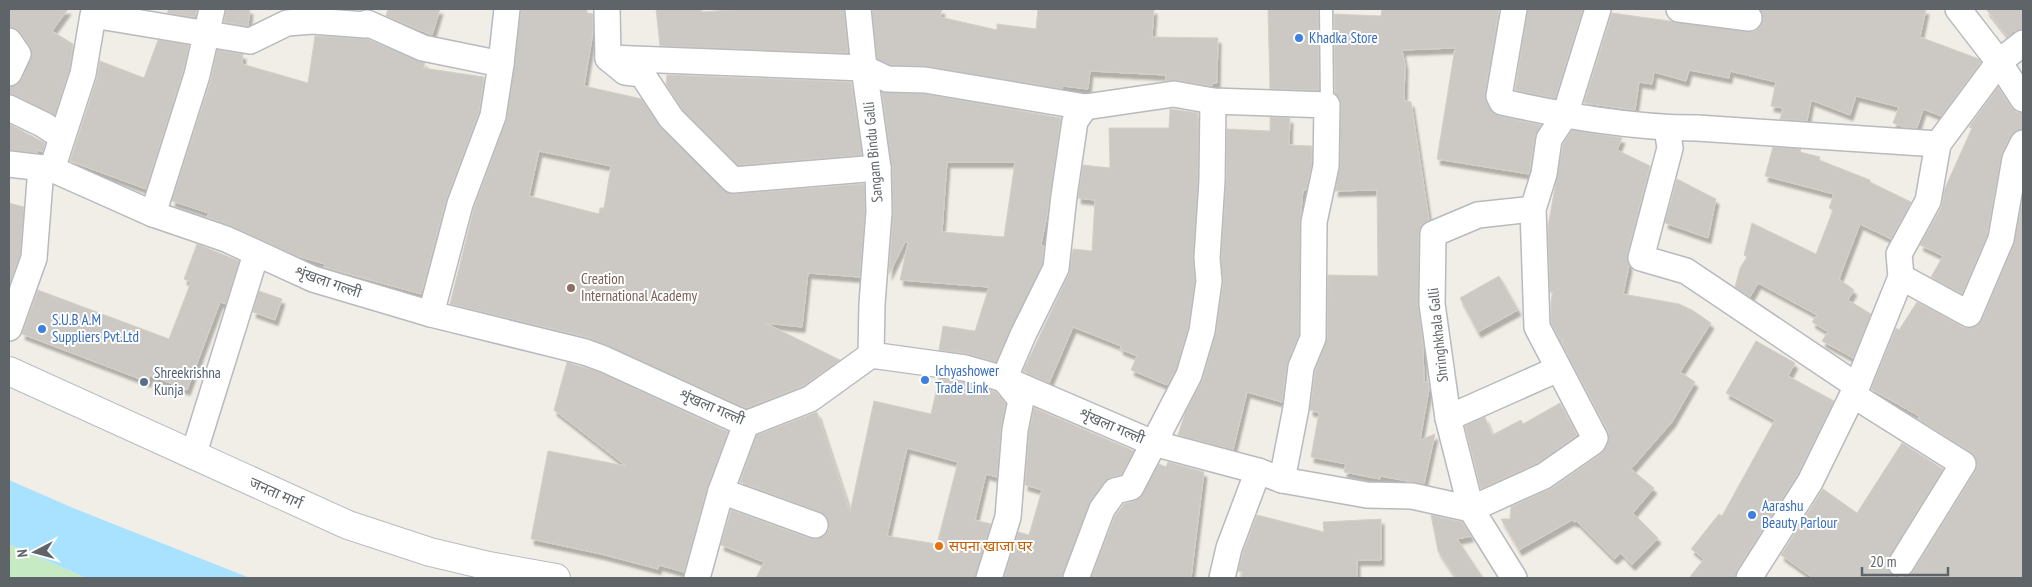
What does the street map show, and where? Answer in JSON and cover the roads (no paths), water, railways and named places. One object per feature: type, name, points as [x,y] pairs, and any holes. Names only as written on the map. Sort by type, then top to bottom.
[{"type":"main road","name":"जनता मार्ग","points":[[9,371],[348,525],[430,552],[489,566],[556,578]]},
{"type":"street","points":[[153,214],[197,75],[212,9]]},
{"type":"street","points":[[431,314],[460,204],[493,116],[507,9]]},
{"type":"street","points":[[607,9],[608,58],[625,72],[642,74],[671,118],[733,180],[878,168]]},
{"type":"street","name":"Sangam Bindu Galli","points":[[858,9],[878,168],[879,212],[872,304],[871,355]]},
{"type":"street","points":[[1514,9],[1498,96],[1502,102],[1565,115],[1667,128],[1697,128],[1938,144]]},
{"type":"street","points":[[1471,509],[1544,476],[1593,442],[1594,434],[1537,327],[1533,209],[1544,174],[1549,139],[1565,115],[1598,9]]},
{"type":"street","points":[[1679,9],[1749,18]]},
{"type":"street","points":[[1958,9],[1999,62],[2023,98]]},
{"type":"street","points":[[9,328],[34,258],[47,168],[62,137],[84,74],[88,12],[250,41],[287,23],[312,21],[367,24],[423,48],[501,64]]},
{"type":"street","points":[[9,41],[18,54],[9,73]]},
{"type":"street","points":[[1749,578],[1810,482],[1855,391],[1901,277],[1898,254],[1928,201],[1938,144],[1999,62],[2023,43]]},
{"type":"street","points":[[608,58],[864,68],[887,79],[925,80],[1085,107],[1174,94],[1213,101],[1327,105],[1326,166],[1314,222],[1313,338],[1301,367],[1296,408],[1282,480]]},
{"type":"street","points":[[1076,578],[1102,509],[1115,491],[1131,487],[1152,443],[1189,376],[1202,331],[1208,281],[1207,258],[1212,181],[1213,101]]},
{"type":"street","points":[[989,578],[1008,517],[1015,430],[1021,400],[1004,379],[1056,268],[1075,121],[1085,107]]},
{"type":"street","points":[[9,108],[44,125],[62,137]]},
{"type":"street","points":[[1667,128],[1670,148],[1641,258],[1686,271],[1855,391],[1963,464],[1901,564]]},
{"type":"street","points":[[1901,277],[1969,314],[2001,239],[2015,159],[2023,143]]},
{"type":"street","name":"शृंखला गल्ली","points":[[9,164],[47,168],[153,214],[226,239],[313,279],[431,314],[585,352],[746,424],[810,398],[871,355],[965,368],[1004,379],[1152,443],[1258,471],[1282,480],[1367,494],[1412,496],[1471,509]]},
{"type":"street","name":"Shringhkhala Galli","points":[[1514,578],[1471,509],[1448,418],[1432,304],[1433,234],[1478,215],[1533,209]]},
{"type":"street","points":[[193,456],[256,254]]},
{"type":"street","points":[[1448,418],[1558,369]]},
{"type":"street","points":[[697,578],[721,491],[746,424]]},
{"type":"street","points":[[1222,578],[1229,548],[1258,471]]},
{"type":"street","points":[[721,491],[815,525]]},
{"type":"lane","points":[[1326,9],[1327,105]]},
{"type":"water","points":[[9,480],[73,508],[250,578],[86,578],[9,544]]},
{"type":"place","name":"Khadka Store","points":[[1299,38]]},
{"type":"place","name":"Creation International Academy","points":[[571,288]]},
{"type":"place","name":"S.U.B A.M Suppliers Pvt.Ltd","points":[[42,329]]},
{"type":"place","name":"Ichyashower Trade Link","points":[[925,380]]},
{"type":"place","name":"Shreekrishna Kunja","points":[[144,382]]},
{"type":"place","name":"Aarashu Beauty Parlour","points":[[1752,515]]},
{"type":"place","name":"सपना खाजा घर","points":[[939,546]]}]
